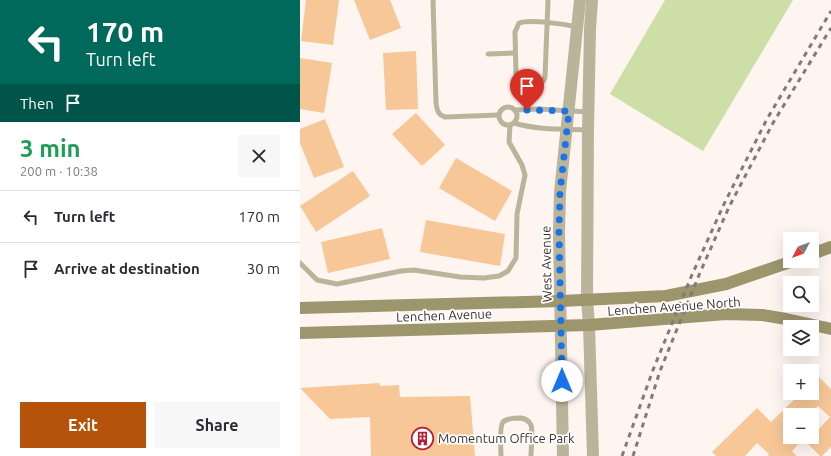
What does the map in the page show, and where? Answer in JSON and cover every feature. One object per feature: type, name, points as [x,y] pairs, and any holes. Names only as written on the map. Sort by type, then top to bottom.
[{"type":"main road","points":[[819,251],[831,247]]},
{"type":"main road","name":"Lenchen Avenue","points":[[300,308],[561,301],[666,296],[726,284],[783,264]]},
{"type":"main road","name":"Lenchen Avenue North","points":[[589,325],[726,314],[762,315],[831,329]]},
{"type":"main road","name":"Lenchen Avenue","points":[[300,333],[589,325]]},
{"type":"street","name":"West Avenue","points":[[563,456],[562,326],[559,231],[560,192],[576,26],[580,0]]},
{"type":"street","points":[[592,0],[590,29],[586,299],[589,325],[592,456]]},
{"type":"lane","points":[[433,0],[436,103],[440,115],[499,115]]},
{"type":"lane","points":[[548,0],[547,23],[545,77],[542,84],[527,85],[518,80],[516,74],[515,53],[515,32],[518,23],[547,23],[590,29]]},
{"type":"lane","points":[[488,54],[515,53]]},
{"type":"lane","points":[[588,130],[536,128],[503,124],[499,115],[501,110],[506,107],[511,107],[516,110],[539,109],[589,112]]},
{"type":"lane","points":[[300,263],[317,280],[337,284],[401,271],[414,270],[460,277],[484,278],[499,276],[508,271],[516,258],[517,214],[524,175],[522,165],[508,138],[512,124],[517,118],[516,110]]},
{"type":"lane","points":[[501,456],[502,422],[512,418],[523,418],[528,421],[531,426],[531,456]]},
{"type":"green space","points":[[665,0],[793,0],[703,151],[610,94]]},
{"type":"building","points":[[306,0],[339,0],[333,45],[301,41]]},
{"type":"building","points":[[354,0],[390,0],[401,28],[370,40]]},
{"type":"building","points":[[416,51],[418,109],[386,110],[383,53]]},
{"type":"building","points":[[300,58],[332,63],[324,113],[300,109]]},
{"type":"building","points":[[416,113],[445,145],[422,166],[392,134]]},
{"type":"building","points":[[325,119],[344,167],[314,178],[300,143],[300,129]]},
{"type":"building","points":[[456,158],[512,191],[495,221],[439,188]]},
{"type":"building","points":[[353,171],[370,196],[316,232],[300,206]]},
{"type":"building","points":[[426,220],[505,234],[500,266],[420,252]]},
{"type":"building","points":[[382,228],[390,259],[328,273],[321,242]]},
{"type":"building","points":[[819,377],[831,389],[831,447],[822,456],[820,456],[808,444],[819,444],[819,429],[830,417],[818,406],[816,408],[785,408],[794,400],[819,400]]},
{"type":"building","name":"Momentum Office Park","points":[[379,383],[380,386],[399,385],[400,397],[470,396],[475,456],[371,456],[370,417],[330,419],[300,388]]},
{"type":"building","points":[[757,408],[771,422],[783,410],[783,444],[798,444],[792,451],[797,456],[768,456],[769,454],[757,443],[745,456],[716,456],[712,452]]},
{"type":"railway","points":[[622,456],[653,370],[691,277],[724,204],[767,119],[831,11]]},
{"type":"railway","points":[[633,456],[660,371],[699,275],[729,207],[773,123],[831,28]]},
{"type":"place","name":"Momentum Office Park","points":[[422,438]]},
{"type":"route","points":[[527,110],[539,109],[569,111],[560,192],[559,231],[562,381]]}]
